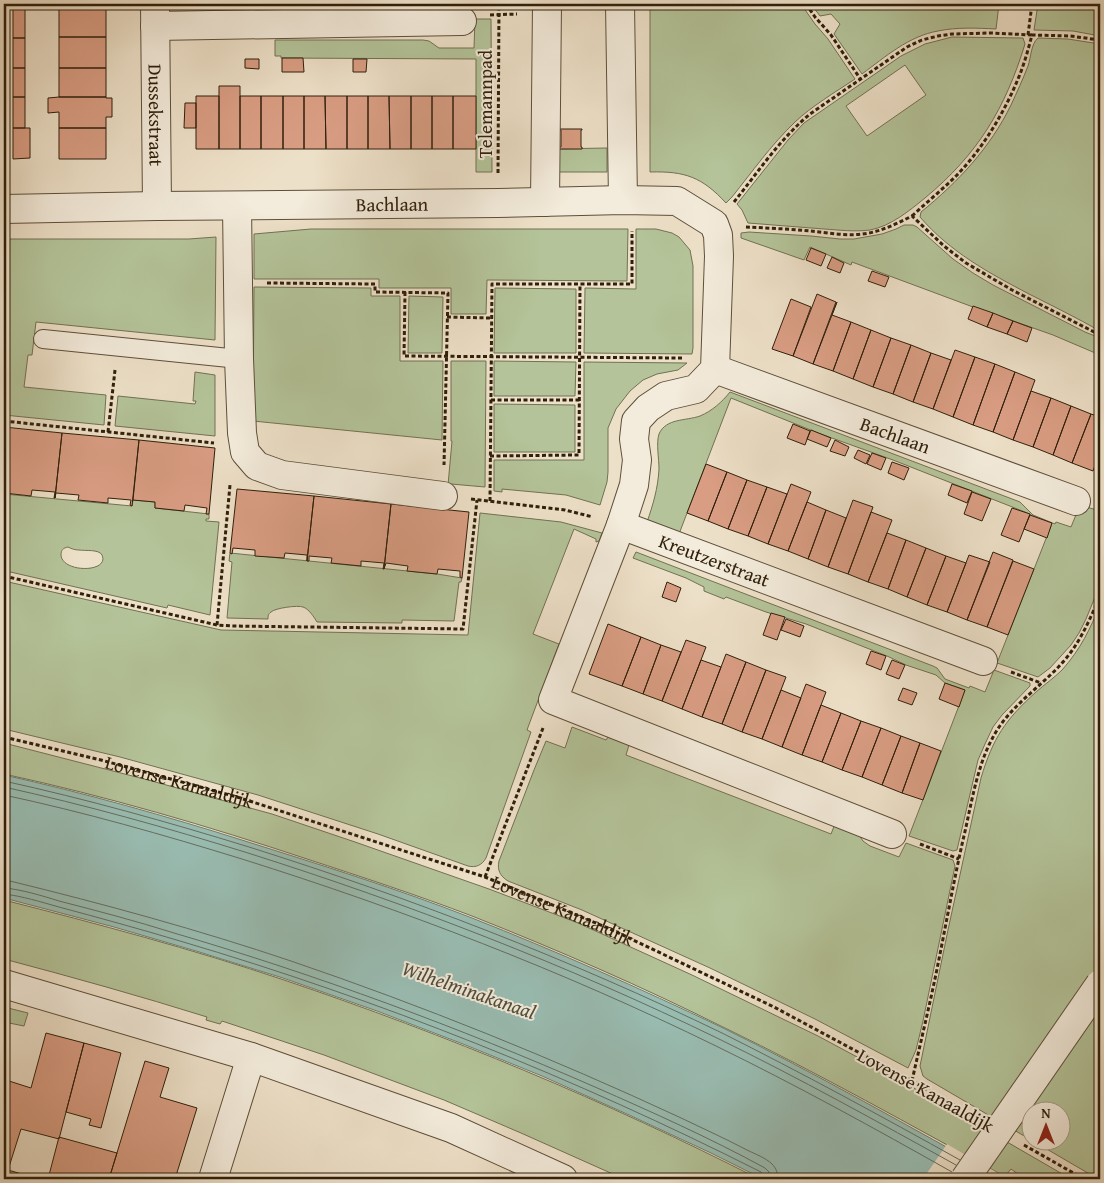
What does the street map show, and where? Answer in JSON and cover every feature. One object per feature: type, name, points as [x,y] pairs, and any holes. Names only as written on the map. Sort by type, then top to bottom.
[{"type":"street","points":[[620,4],[628,200]]},
{"type":"street","points":[[545,202],[547,9]]},
{"type":"street","name":"Dussekstraat","points":[[157,206],[155,15],[462,21]]},
{"type":"street","name":"Bachlaan","points":[[6,209],[498,204],[628,200],[677,201],[716,229]]},
{"type":"street","points":[[237,206],[239,359],[242,433],[245,452],[257,466],[282,475],[443,496]]},
{"type":"street","points":[[716,229],[719,256],[716,364],[696,389],[666,396],[648,408],[636,422],[634,439],[637,460],[634,485],[553,700],[892,834]]},
{"type":"street","name":"Bachlaan","points":[[716,364],[1076,501]]},
{"type":"street","name":"Kreutzerstraat","points":[[620,526],[983,661]]},
{"type":"street","points":[[4,984],[250,1056],[451,1128],[563,1179]]},
{"type":"street","points":[[965,1179],[1100,984]]},
{"type":"street","points":[[213,1179],[250,1056]]},
{"type":"lane","points":[[43,339],[239,359]]},
{"type":"path","points":[[6,209],[8,4]]},
{"type":"path","name":"Telemannpad","points":[[498,204],[499,4]]},
{"type":"path","points":[[806,4],[831,35],[861,80]]},
{"type":"path","points":[[716,229],[746,227],[832,234],[867,234],[897,224],[912,216],[958,174],[971,159],[997,121],[1018,78],[1030,35],[1032,4]]},
{"type":"path","points":[[462,21],[470,15],[547,9]]},
{"type":"path","points":[[716,229],[732,204],[786,136],[798,124],[907,47],[922,40],[938,36],[966,33],[1070,36],[1100,40]]},
{"type":"path","points":[[490,501],[492,284],[632,284],[628,200]]},
{"type":"path","points":[[912,216],[944,246],[966,263],[1012,290],[1100,335]]},
{"type":"path","points":[[239,283],[375,284],[375,292],[448,293],[443,496],[565,510],[620,526]]},
{"type":"path","points":[[490,456],[579,455],[580,284]]},
{"type":"path","points":[[405,292],[404,356],[580,358],[716,364]]},
{"type":"path","points":[[447,317],[491,318]]},
{"type":"path","points":[[108,432],[117,346]]},
{"type":"path","points":[[491,400],[580,400]]},
{"type":"path","points":[[4,420],[219,444],[245,452],[230,485],[217,625]]},
{"type":"path","points":[[4,576],[217,625],[463,630],[477,500]]},
{"type":"path","points":[[912,1081],[959,859],[982,762],[1002,722],[1015,706],[1064,661],[1076,645],[1100,596]]},
{"type":"path","points":[[485,876],[553,700]]},
{"type":"path","name":"Lovense Kanaaldijk","points":[[4,737],[101,760],[237,797],[485,876],[617,932],[774,1007],[981,1120]]},
{"type":"path","points":[[892,834],[959,859]]},
{"type":"path","points":[[1033,1150],[1084,1179]]},
{"type":"green space","points":[[650,4],[801,4],[855,79],[816,105],[795,122],[770,149],[726,203],[709,187],[692,177],[673,173],[650,172]]},
{"type":"green space","points":[[811,4],[999,4],[996,29],[960,28],[917,37],[889,54],[862,74],[834,34],[840,24],[831,14],[820,16]]},
{"type":"green space","points":[[1038,4],[1100,4],[1100,36],[1073,31],[1034,30]]},
{"type":"green space","points":[[475,19],[491,19],[492,172],[476,172],[476,59],[281,58],[281,56],[275,56],[275,40],[423,40],[429,41],[439,48],[474,48]]},
{"type":"green space","points":[[952,37],[1023,38],[1025,44],[999,110],[975,147],[960,165],[913,208],[878,228],[847,231],[748,223],[737,204],[804,123],[901,56],[925,44]],"holes":[[[905,65],[926,95],[867,136],[846,106]]]},
{"type":"green space","points":[[1038,38],[1068,39],[1100,44],[1100,331],[985,270],[944,241],[920,217],[921,212],[948,189],[972,163],[1003,121],[1028,66],[1031,51]]},
{"type":"green space","points":[[607,148],[607,172],[552,172],[552,149]]},
{"type":"green space","points":[[904,225],[917,227],[953,259],[993,285],[1100,338],[1100,355],[1053,335],[852,262],[851,265],[810,247],[804,260],[741,238],[741,233],[749,232],[854,239],[882,234]]},
{"type":"green space","points":[[311,229],[628,229],[627,281],[487,280],[486,314],[451,314],[451,288],[379,288],[379,279],[254,279],[254,234]]},
{"type":"green space","points":[[636,229],[656,229],[672,233],[679,237],[690,250],[693,266],[692,354],[584,353],[585,288],[636,289]]},
{"type":"green space","points":[[216,237],[215,340],[36,322],[32,355],[28,355],[24,387],[106,395],[104,425],[4,415],[4,239],[189,239]]},
{"type":"green space","points":[[254,287],[371,288],[371,296],[400,296],[400,361],[443,361],[442,440],[253,421]]},
{"type":"green space","points":[[495,288],[576,289],[576,353],[494,353]]},
{"type":"green space","points":[[409,296],[443,297],[442,353],[408,353]]},
{"type":"green space","points":[[451,361],[486,361],[485,487],[448,485],[452,441]]},
{"type":"green space","points":[[494,361],[576,362],[575,396],[494,396]]},
{"type":"green space","points":[[584,362],[687,363],[678,370],[657,374],[643,380],[630,391],[616,409],[608,428],[607,482],[600,505],[566,495],[502,489],[502,492],[494,491],[494,460],[584,460]]},
{"type":"green space","points":[[195,372],[215,375],[215,436],[115,426],[118,396],[195,404],[196,401],[193,401]]},
{"type":"green space","points":[[730,392],[1020,502],[1033,515],[1055,524],[1056,522],[1071,527],[1080,505],[1100,511],[1100,585],[1086,619],[1071,645],[1050,668],[1038,677],[997,663],[1051,526],[1025,512],[731,398],[679,534],[647,522],[658,483],[658,442],[662,429],[671,423],[704,414],[716,406]]},
{"type":"green space","points":[[494,404],[575,405],[575,452],[494,452]]},
{"type":"green space","points":[[4,494],[132,506],[133,500],[155,502],[155,508],[209,514],[209,519],[206,519],[206,521],[219,522],[210,615],[168,605],[167,608],[6,571],[6,568],[4,568]],"holes":[[[68,547],[76,550],[98,552],[102,555],[103,561],[93,568],[77,568],[69,565],[63,561],[61,555],[62,551]]]},
{"type":"green space","points":[[480,513],[561,522],[602,533],[599,541],[596,542],[596,539],[574,529],[533,634],[559,644],[527,730],[531,732],[486,858],[474,867],[258,795],[120,757],[4,729],[4,581],[221,630],[468,635]]},
{"type":"green space","points":[[636,552],[933,666],[937,668],[945,679],[969,688],[970,686],[985,692],[994,670],[1030,683],[1030,686],[993,727],[978,760],[957,850],[953,851],[909,836],[965,690],[945,683],[936,675],[906,665],[806,624],[704,591],[704,587],[686,578],[633,558]]},
{"type":"green space","points":[[230,553],[462,578],[461,582],[459,582],[454,621],[402,620],[402,623],[317,622],[307,609],[296,606],[273,611],[269,614],[268,619],[227,618],[232,562],[229,561]]},
{"type":"green space","points":[[1100,604],[1100,930],[1094,939],[1100,944],[1100,1179],[1048,1150],[1072,1150],[1072,1100],[1022,1100],[1022,1135],[927,1079],[923,1076],[920,1066],[981,778],[990,752],[1008,721],[1036,692],[1062,670],[1080,647]]},
{"type":"green space","points":[[572,727],[606,740],[608,737],[629,745],[626,755],[831,834],[835,824],[857,832],[863,841],[870,846],[899,857],[906,843],[953,860],[955,866],[923,1021],[916,1050],[908,1068],[815,1019],[710,968],[582,910],[508,881],[503,877],[498,867],[499,861],[546,741],[565,748]]},
{"type":"green space","points":[[4,743],[272,814],[489,889],[578,923],[692,975],[818,1036],[900,1080],[1071,1179],[1016,1179],[1018,1174],[1011,1169],[1004,1176],[831,1082],[694,1013],[600,969],[472,916],[369,879],[195,823],[4,774]]},
{"type":"green space","points":[[4,900],[180,947],[284,980],[405,1023],[584,1096],[759,1179],[624,1179],[444,1100],[324,1055],[222,1021],[220,1024],[206,1020],[207,1017],[4,959]]},
{"type":"green space","points":[[4,1007],[28,1013],[24,1026],[4,1022]]},
{"type":"water","name":"Wilhelminakanaal","points":[[4,775],[95,797],[215,832],[331,868],[444,907],[597,970],[721,1027],[828,1082],[1004,1179],[763,1179],[711,1153],[542,1076],[377,1011],[283,978],[196,951],[4,898]]},
{"type":"pier","points":[[947,1144],[1003,1176],[1005,1173],[1007,1174],[1004,1179],[923,1179]]},
{"type":"building","points":[[49,4],[106,4],[106,8],[49,8]]},
{"type":"building","points":[[13,8],[25,8],[25,38],[13,38]]},
{"type":"building","points":[[59,8],[106,8],[106,37],[59,37]]},
{"type":"building","points":[[59,37],[106,37],[106,68],[59,68]]},
{"type":"building","points":[[13,38],[25,38],[25,68],[13,68]]},
{"type":"building","points":[[282,58],[303,58],[304,72],[282,72]]},
{"type":"building","points":[[245,59],[259,59],[259,69],[245,68]]},
{"type":"building","points":[[353,59],[367,59],[366,72],[353,72]]},
{"type":"building","points":[[13,68],[25,68],[25,97],[13,97]]},
{"type":"building","points":[[59,68],[106,68],[106,97],[59,97]]},
{"type":"building","points":[[219,86],[240,86],[240,149],[219,149]]},
{"type":"building","points":[[196,96],[219,96],[219,149],[196,149]]},
{"type":"building","points":[[240,96],[261,96],[261,149],[240,149]]},
{"type":"building","points":[[261,96],[283,96],[283,149],[261,149]]},
{"type":"building","points":[[283,96],[304,96],[304,149],[283,149]]},
{"type":"building","points":[[304,96],[325,96],[326,149],[304,149]]},
{"type":"building","points":[[325,96],[347,96],[347,149],[326,149]]},
{"type":"building","points":[[347,96],[368,96],[368,149],[347,149]]},
{"type":"building","points":[[368,96],[389,96],[390,149],[368,149]]},
{"type":"building","points":[[389,96],[411,96],[411,149],[390,149]]},
{"type":"building","points":[[411,96],[432,96],[432,149],[411,149]]},
{"type":"building","points":[[432,96],[453,96],[453,149],[432,149]]},
{"type":"building","points":[[453,96],[476,96],[476,149],[453,149]]},
{"type":"building","points":[[13,97],[25,97],[25,128],[13,128]]},
{"type":"building","points":[[48,98],[112,98],[112,117],[106,117],[106,128],[59,128],[59,112],[48,113]]},
{"type":"building","points":[[185,103],[196,103],[196,128],[184,128]]},
{"type":"building","points":[[13,128],[30,128],[30,158],[13,159]]},
{"type":"building","points":[[59,128],[106,128],[106,159],[59,159]]},
{"type":"building","points":[[560,129],[582,129],[582,149],[559,149],[561,147]]},
{"type":"building","points":[[811,248],[826,254],[821,266],[806,260]]},
{"type":"building","points":[[832,257],[844,263],[840,273],[827,268]]},
{"type":"building","points":[[872,271],[889,277],[885,287],[868,281]]},
{"type":"building","points":[[817,294],[836,302],[813,364],[793,356]]},
{"type":"building","points":[[791,299],[811,307],[793,356],[772,349]]},
{"type":"building","points":[[837,302],[832,315],[851,322],[833,371],[813,364]]},
{"type":"building","points":[[973,306],[993,313],[987,327],[968,319]]},
{"type":"building","points":[[993,313],[1013,321],[1007,334],[987,327]]},
{"type":"building","points":[[1013,321],[1032,328],[1027,342],[1007,334]]},
{"type":"building","points":[[851,322],[871,330],[853,379],[833,371]]},
{"type":"building","points":[[871,330],[891,338],[873,387],[853,379]]},
{"type":"building","points":[[891,338],[911,345],[893,394],[873,387]]},
{"type":"building","points":[[911,345],[931,353],[913,402],[893,394]]},
{"type":"building","points":[[955,350],[975,357],[953,417],[933,409]]},
{"type":"building","points":[[931,353],[951,360],[933,409],[913,402]]},
{"type":"building","points":[[975,357],[995,364],[973,425],[953,417]]},
{"type":"building","points":[[995,364],[1015,372],[993,432],[973,425]]},
{"type":"building","points":[[1015,372],[1035,380],[1013,440],[993,432]]},
{"type":"building","points":[[1031,391],[1051,398],[1033,447],[1013,440]]},
{"type":"building","points":[[1051,398],[1071,406],[1053,455],[1033,447]]},
{"type":"building","points":[[1071,406],[1091,414],[1072,463],[1053,455]]},
{"type":"building","points":[[1091,414],[1100,417],[1100,452],[1093,471],[1072,463]]},
{"type":"building","points":[[793,424],[810,431],[805,445],[787,438]]},
{"type":"building","points":[[4,427],[62,433],[55,498],[55,492],[32,490],[31,496],[4,493]]},
{"type":"building","points":[[811,430],[831,438],[827,447],[807,439]]},
{"type":"building","points":[[62,433],[139,440],[132,506],[130,505],[131,500],[108,498],[108,503],[78,500],[79,495],[56,493],[55,498]]},
{"type":"building","points":[[139,440],[215,448],[209,514],[206,514],[207,508],[185,505],[184,511],[155,508],[155,502],[133,500]]},
{"type":"building","points":[[835,440],[849,447],[845,456],[830,451]]},
{"type":"building","points":[[858,450],[870,455],[866,464],[854,458]]},
{"type":"building","points":[[872,453],[886,458],[881,470],[867,464]]},
{"type":"building","points":[[892,462],[909,468],[904,480],[888,473]]},
{"type":"building","points":[[706,464],[727,472],[708,521],[687,513]]},
{"type":"building","points":[[727,472],[747,480],[728,529],[708,521]]},
{"type":"building","points":[[747,480],[767,487],[748,536],[728,529]]},
{"type":"building","points":[[791,484],[811,492],[788,551],[768,544]]},
{"type":"building","points":[[952,484],[972,491],[967,503],[948,495]]},
{"type":"building","points":[[767,487],[787,494],[768,544],[748,536]]},
{"type":"building","points":[[237,489],[314,496],[307,561],[307,555],[285,553],[284,558],[255,556],[255,550],[233,548],[232,554],[230,553]]},
{"type":"building","points":[[972,492],[991,499],[982,521],[964,514]]},
{"type":"building","points":[[314,496],[391,504],[384,569],[384,563],[361,561],[361,566],[331,563],[332,558],[309,556],[309,561],[307,561]]},
{"type":"building","points":[[853,500],[873,507],[848,574],[828,567]]},
{"type":"building","points":[[807,502],[826,510],[808,559],[788,551]]},
{"type":"building","points":[[391,504],[469,512],[462,578],[460,577],[460,571],[438,569],[437,574],[407,571],[408,566],[386,563],[384,569]]},
{"type":"building","points":[[1012,508],[1030,514],[1019,542],[1001,535]]},
{"type":"building","points":[[826,510],[846,518],[828,567],[808,559]]},
{"type":"building","points":[[871,512],[892,520],[868,582],[848,574]]},
{"type":"building","points":[[1030,515],[1052,523],[1047,538],[1024,529]]},
{"type":"building","points":[[887,533],[906,540],[888,589],[868,582]]},
{"type":"building","points":[[906,540],[926,548],[907,597],[888,589]]},
{"type":"building","points":[[926,548],[946,556],[927,605],[907,597]]},
{"type":"building","points":[[993,552],[1013,560],[987,627],[967,620]]},
{"type":"building","points":[[969,555],[990,562],[967,620],[947,612]]},
{"type":"building","points":[[946,556],[966,563],[947,612],[927,605]]},
{"type":"building","points":[[1013,561],[1034,569],[1008,635],[987,627]]},
{"type":"building","points":[[667,582],[681,588],[676,602],[662,597]]},
{"type":"building","points":[[771,613],[785,617],[777,640],[763,635]]},
{"type":"building","points":[[786,619],[804,626],[800,637],[781,630]]},
{"type":"building","points":[[608,624],[641,637],[622,686],[589,674]]},
{"type":"building","points":[[641,637],[661,645],[643,694],[622,686]]},
{"type":"building","points":[[686,640],[706,647],[682,709],[662,701]]},
{"type":"building","points":[[661,645],[681,652],[662,701],[643,694]]},
{"type":"building","points":[[871,651],[886,656],[881,670],[866,664]]},
{"type":"building","points":[[726,654],[746,662],[722,724],[702,717]]},
{"type":"building","points":[[701,660],[721,667],[702,717],[682,709]]},
{"type":"building","points":[[892,660],[905,665],[899,679],[886,674]]},
{"type":"building","points":[[746,662],[766,670],[742,732],[722,724]]},
{"type":"building","points":[[766,670],[786,677],[762,739],[742,732]]},
{"type":"building","points":[[945,683],[965,690],[959,707],[939,699]]},
{"type":"building","points":[[806,684],[826,692],[802,755],[782,747]]},
{"type":"building","points":[[903,688],[917,693],[912,705],[898,700]]},
{"type":"building","points":[[781,690],[801,698],[782,747],[762,739]]},
{"type":"building","points":[[821,705],[841,713],[822,762],[802,755]]},
{"type":"building","points":[[841,713],[861,721],[842,770],[822,762]]},
{"type":"building","points":[[861,721],[881,728],[862,777],[842,770]]},
{"type":"building","points":[[881,728],[901,736],[882,785],[862,777]]},
{"type":"building","points":[[901,736],[920,743],[902,793],[882,785]]},
{"type":"building","points":[[920,743],[941,751],[923,800],[902,793]]},
{"type":"building","points":[[46,1033],[84,1043],[59,1139],[21,1129],[8,1170],[4,1168],[4,1099],[9,1081],[31,1088]]},
{"type":"building","points":[[84,1043],[121,1053],[101,1128],[89,1125],[91,1119],[66,1112]]},
{"type":"building","points":[[145,1061],[169,1068],[160,1097],[197,1108],[175,1179],[109,1179]]},
{"type":"building","points":[[59,1137],[117,1153],[109,1179],[48,1179]]},
{"type":"building","points":[[4,1168],[8,1170],[39,1179],[4,1179]]}]
